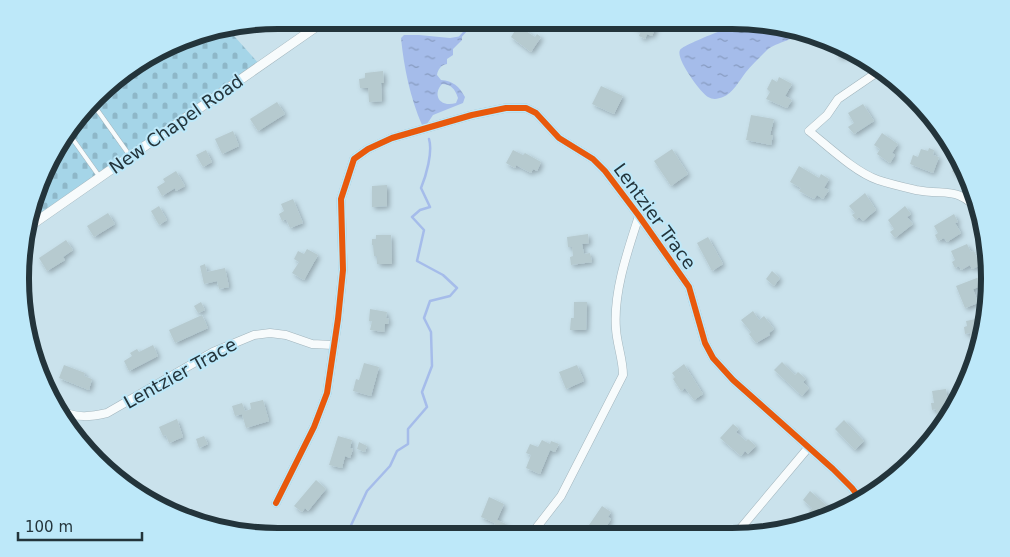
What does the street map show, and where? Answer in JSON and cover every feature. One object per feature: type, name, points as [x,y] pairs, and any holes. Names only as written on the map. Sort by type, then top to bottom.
[{"type":"street","name":"New Chapel Road","points":[[35,222],[313,29]]},
{"type":"street","points":[[875,74],[838,99],[827,115],[810,131],[856,168],[876,180],[916,190],[951,192],[969,201]]},
{"type":"street","name":"Lentzier Trace","points":[[69,413],[80,417],[107,412],[213,352],[237,340],[254,335],[270,333],[286,335],[312,344],[333,345],[338,319],[343,270],[341,199],[354,159],[368,149],[392,138],[494,110],[526,108],[536,114],[559,138],[593,159],[605,171],[639,216],[689,287],[705,343],[713,358],[733,380],[833,469],[857,494]]},
{"type":"street","points":[[536,528],[561,496],[623,375],[623,360],[616,328],[617,304],[621,278],[639,216]]},
{"type":"street","points":[[276,503],[314,427],[327,392],[333,345]]},
{"type":"street","points":[[741,528],[808,448]]},
{"type":"lane","points":[[96,108],[130,156]]},
{"type":"lane","points":[[72,138],[100,177]]},
{"type":"green space","points":[[232,34],[261,66],[35,223],[42,198],[62,154],[80,126],[126,80],[154,62],[183,48],[214,37]]},
{"type":"water","points":[[725,29],[748,29],[795,37],[767,50],[746,72],[733,90],[727,95],[716,99],[708,97],[695,82],[679,54],[680,50],[684,47]]},
{"type":"water","points":[[404,35],[450,38],[462,36],[462,40],[453,49],[453,55],[447,59],[447,64],[440,68],[437,75],[441,80],[458,87],[465,97],[463,103],[433,115],[427,124],[422,125],[414,104],[401,38]],"holes":[[[442,84],[456,92],[458,98],[456,103],[446,104],[439,100],[439,88]]]},
{"type":"building","points":[[516,29],[523,29],[535,37],[537,34],[541,37],[531,52],[511,37]]},
{"type":"building","points":[[639,29],[655,29],[652,36],[647,34],[645,39],[639,36],[641,30]]},
{"type":"building","points":[[383,71],[384,83],[381,83],[382,101],[369,102],[368,88],[360,88],[359,79],[365,78],[365,73]]},
{"type":"building","points":[[779,77],[792,84],[785,96],[792,100],[787,108],[766,99],[770,92],[767,89],[772,79],[777,82]]},
{"type":"building","points":[[601,86],[623,96],[614,114],[592,104]]},
{"type":"building","points":[[277,102],[285,114],[258,131],[250,119]]},
{"type":"building","points":[[863,104],[874,121],[854,134],[848,127],[854,123],[848,113]]},
{"type":"building","points":[[751,115],[774,119],[770,135],[773,135],[771,145],[746,140]]},
{"type":"building","points":[[233,131],[239,146],[222,154],[215,139]]},
{"type":"building","points":[[882,133],[898,144],[892,153],[895,155],[890,163],[877,154],[880,149],[874,145]]},
{"type":"building","points":[[929,148],[934,150],[933,155],[939,157],[933,173],[910,164],[913,155],[918,157],[921,149],[928,151]]},
{"type":"building","points":[[672,149],[688,174],[671,186],[654,161]]},
{"type":"building","points":[[206,150],[212,162],[203,167],[196,155]]},
{"type":"building","points":[[513,150],[523,155],[525,153],[541,162],[537,171],[533,169],[531,173],[516,165],[515,168],[506,163]]},
{"type":"building","points":[[799,166],[819,178],[821,174],[829,179],[824,188],[829,190],[823,199],[817,195],[814,199],[799,191],[801,188],[790,182]]},
{"type":"building","points":[[954,166],[958,174],[952,172]]},
{"type":"building","points":[[176,171],[185,186],[176,191],[175,188],[162,196],[157,187],[165,182],[163,179]]},
{"type":"building","points":[[387,185],[387,206],[372,207],[372,186]]},
{"type":"building","points":[[865,193],[876,210],[863,221],[859,217],[856,220],[852,215],[855,213],[849,206]]},
{"type":"building","points":[[293,199],[303,223],[290,228],[286,219],[282,221],[279,214],[284,211],[281,204]]},
{"type":"building","points":[[159,206],[167,220],[159,225],[151,211]]},
{"type":"building","points":[[905,206],[911,214],[907,217],[913,224],[895,238],[890,232],[894,229],[888,220]]},
{"type":"building","points":[[108,213],[115,224],[94,237],[87,226]]},
{"type":"building","points":[[954,214],[958,222],[955,223],[961,233],[947,242],[944,238],[938,241],[935,235],[938,233],[934,226]]},
{"type":"building","points":[[588,234],[589,243],[582,244],[584,254],[590,253],[592,262],[571,265],[572,247],[568,247],[567,237]]},
{"type":"building","points":[[376,235],[391,235],[392,264],[377,264],[377,256],[374,256],[372,245],[372,239],[376,239]]},
{"type":"building","points":[[708,237],[723,264],[712,271],[697,243]]},
{"type":"building","points":[[66,240],[73,250],[63,257],[65,260],[47,271],[39,258]]},
{"type":"building","points":[[967,244],[971,252],[974,251],[981,265],[972,269],[970,265],[961,270],[959,266],[955,268],[952,262],[955,260],[951,251]]},
{"type":"building","points":[[307,249],[318,255],[304,280],[292,273],[299,262],[294,259],[298,251],[304,254]]},
{"type":"building","points":[[205,264],[207,272],[225,268],[229,287],[219,289],[217,281],[204,284],[200,266]]},
{"type":"building","points":[[772,271],[780,278],[774,286],[766,279]]},
{"type":"building","points":[[981,276],[981,286],[973,289],[978,303],[965,308],[956,286]]},
{"type":"building","points":[[201,302],[205,310],[198,313],[194,306]]},
{"type":"building","points":[[574,302],[587,302],[586,330],[570,330],[571,318],[574,318]]},
{"type":"building","points":[[370,309],[387,312],[386,318],[389,319],[388,324],[385,324],[384,332],[370,330],[372,321],[369,321]]},
{"type":"building","points":[[753,311],[759,320],[764,316],[774,329],[769,333],[770,335],[756,343],[749,334],[751,332],[741,320]]},
{"type":"building","points":[[202,315],[208,328],[175,343],[169,330]]},
{"type":"building","points":[[978,319],[973,341],[970,333],[965,334],[964,327],[967,326],[966,321]]},
{"type":"building","points":[[153,345],[158,356],[129,371],[124,361],[132,356],[130,353],[137,349],[139,352]]},
{"type":"building","points":[[782,362],[795,375],[798,372],[806,379],[803,382],[809,388],[802,396],[774,370]]},
{"type":"building","points":[[364,363],[379,367],[371,396],[353,391],[356,379],[359,380]]},
{"type":"building","points":[[684,364],[703,394],[694,400],[685,388],[681,391],[673,379],[675,377],[672,373]]},
{"type":"building","points":[[64,365],[85,373],[84,376],[92,379],[89,390],[59,378]]},
{"type":"building","points":[[577,365],[584,381],[566,389],[559,372]]},
{"type":"building","points":[[946,389],[949,401],[942,412],[936,413],[936,409],[932,410],[931,403],[934,403],[932,391]]},
{"type":"building","points":[[263,400],[269,421],[246,428],[242,414],[235,416],[232,406],[242,403],[245,411],[251,409],[250,403]]},
{"type":"building","points":[[177,419],[183,437],[169,443],[166,435],[163,436],[159,427]]},
{"type":"building","points":[[844,420],[864,441],[855,450],[835,429]]},
{"type":"building","points":[[733,424],[739,429],[736,432],[746,441],[748,439],[756,446],[748,454],[745,451],[741,456],[720,438]]},
{"type":"building","points":[[204,436],[208,444],[199,448],[196,439]]},
{"type":"building","points":[[338,436],[352,440],[350,448],[353,449],[350,458],[345,456],[342,468],[329,465]]},
{"type":"building","points":[[542,440],[550,444],[551,441],[559,444],[555,452],[550,450],[540,474],[526,468],[531,455],[526,453],[530,444],[538,447]]},
{"type":"building","points":[[359,442],[367,446],[365,452],[357,449]]},
{"type":"building","points":[[895,463],[897,465],[886,476],[884,474]]},
{"type":"building","points":[[316,480],[326,489],[308,511],[305,508],[302,512],[294,506]]},
{"type":"building","points":[[810,491],[829,508],[813,515],[809,511],[812,508],[803,500]]},
{"type":"building","points":[[489,497],[504,504],[497,520],[506,524],[504,528],[493,528],[495,523],[481,517]]},
{"type":"building","points":[[602,506],[611,512],[608,517],[611,519],[606,528],[587,528]]},
{"type":"waterway","points":[[460,37],[467,29]]},
{"type":"waterway","points":[[350,528],[367,491],[390,466],[397,451],[408,444],[408,429],[427,407],[422,392],[432,366],[431,332],[424,318],[430,301],[450,296],[457,288],[443,275],[417,261],[424,230],[412,217],[420,210],[430,207],[421,188],[430,157],[429,139]]},
{"type":"cycle path","points":[[276,503],[314,427],[327,393],[343,270],[341,199],[354,159],[368,149],[392,138],[472,115],[506,108],[526,108],[536,113],[559,138],[593,159],[605,171],[689,287],[705,343],[713,358],[733,380],[833,469],[857,494]]}]
